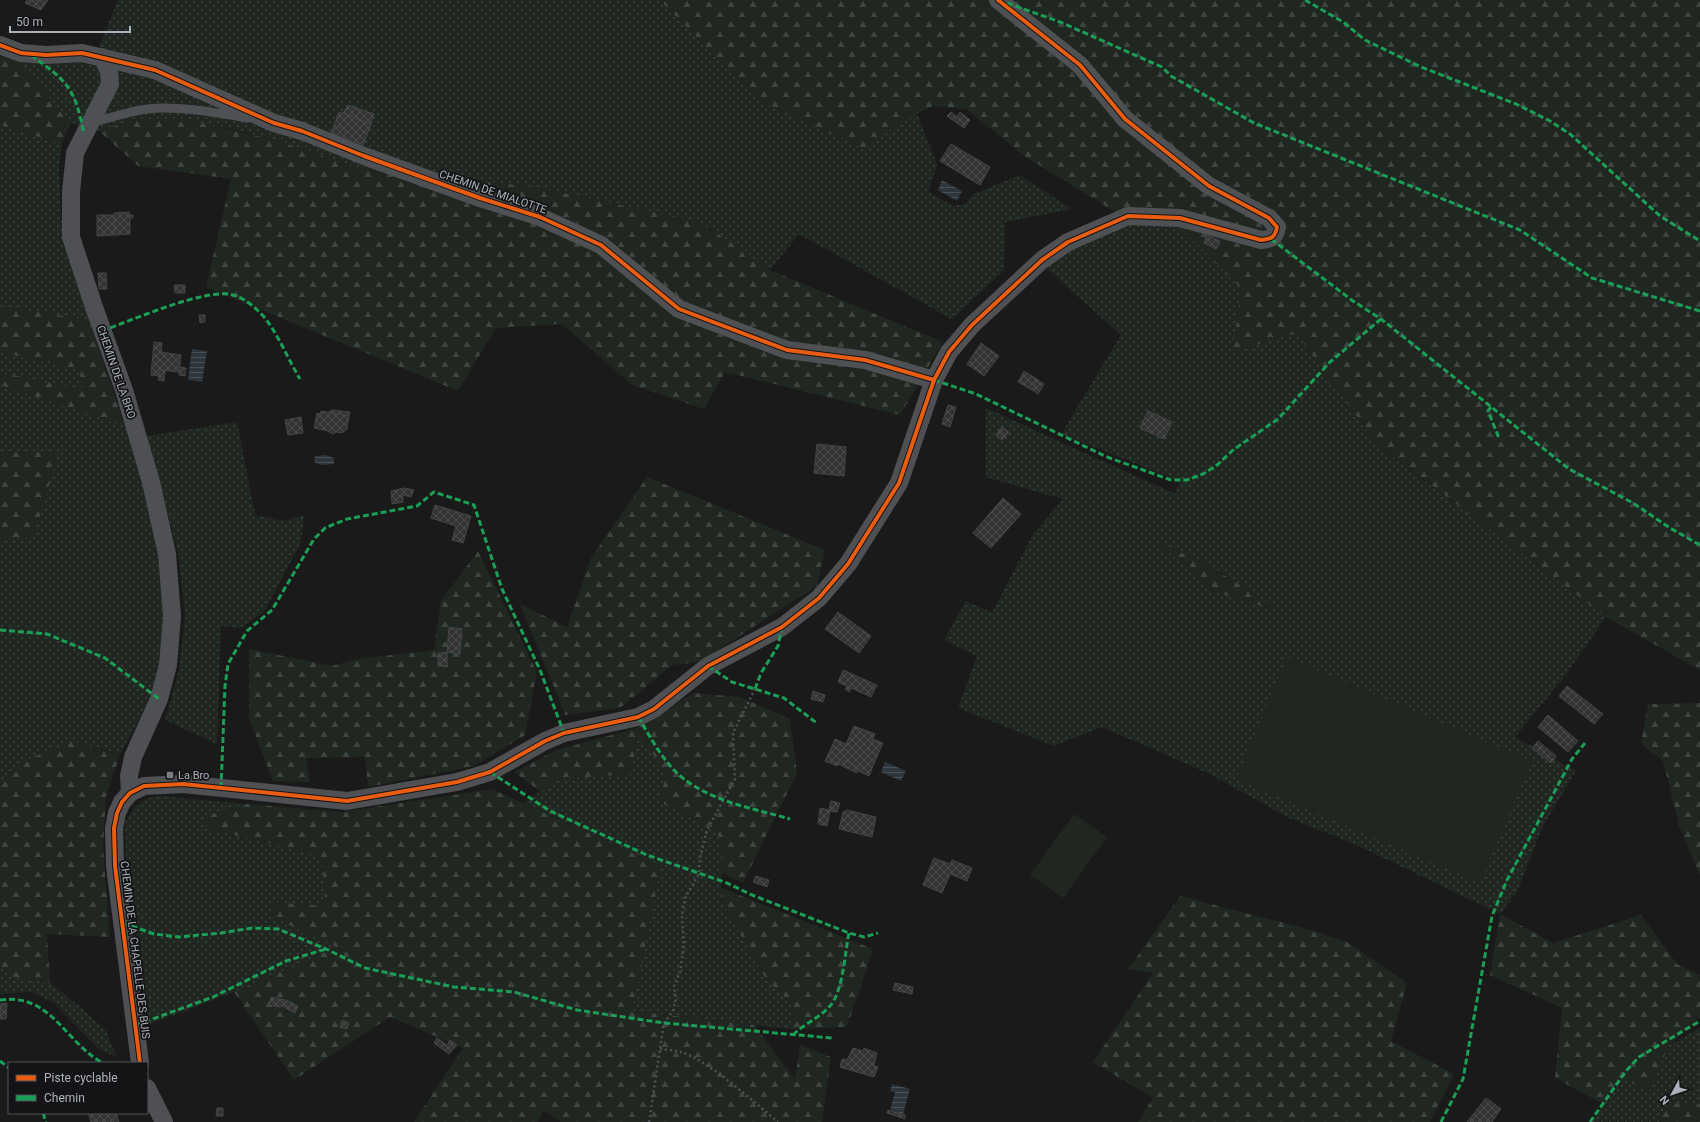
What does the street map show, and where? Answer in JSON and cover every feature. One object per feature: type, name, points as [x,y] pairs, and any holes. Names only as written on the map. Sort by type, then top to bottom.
[{"type":"street","points":[[130,793],[144,786],[183,784],[346,801],[457,782],[490,772],[545,741],[564,733],[638,718],[654,709],[708,666],[782,627],[819,598],[848,564],[899,483],[934,380],[948,352],[972,325],[1042,260],[1068,242],[1128,216],[1180,218],[1261,240],[1271,239],[1276,235],[1277,227],[1269,218],[1209,186],[1125,119],[1080,65],[998,0]]},
{"type":"street","points":[[0,45],[21,53],[46,55],[82,53],[102,57]]},
{"type":"street","name":"CHEMIN DE MIALOTTE","points":[[102,57],[155,70],[274,123],[302,131],[444,185],[540,217],[602,245],[679,309],[787,350],[864,360],[934,380]]},
{"type":"street","name":"CHEMIN DE LA BRO","points":[[102,57],[110,71],[110,84],[88,124],[75,154],[71,192],[71,236],[95,310],[124,390],[151,482],[167,554],[172,616],[168,665],[159,699],[133,757],[129,776],[130,793]]},
{"type":"street","name":"CHEMIN DE LA CHAPELLE DES BUIS","points":[[130,793],[122,802],[117,813],[114,828],[115,866],[140,1062]]},
{"type":"street","points":[[148,1090],[164,1122]]},
{"type":"lane","points":[[88,124],[134,111],[161,108],[208,111],[274,123]]},
{"type":"path","points":[[649,1122],[664,1023],[673,1011],[676,999],[674,986],[680,972],[684,946],[682,917],[685,898],[699,874],[700,857],[707,830],[735,779],[733,733],[755,689]]},
{"type":"path","points":[[660,1049],[681,1052],[695,1058],[736,1087],[778,1122]]},
{"type":"green space","points":[[118,0],[660,0],[758,100],[863,148],[917,113],[937,165],[928,192],[953,206],[965,204],[974,194],[1019,175],[1072,209],[1005,222],[1004,270],[952,319],[799,234],[770,270],[701,222],[536,187],[353,167],[282,142],[225,127],[137,119],[99,131],[70,123],[21,61],[97,52]]},
{"type":"green space","points":[[660,0],[1700,0],[1700,670],[1606,617],[1378,445],[1296,333],[1233,352],[1241,288],[1179,227],[1131,222],[1026,157],[966,109],[934,106],[917,113],[863,148],[758,100]]},
{"type":"green space","points":[[0,55],[21,61],[70,123],[62,144],[0,125]]},
{"type":"green space","points":[[183,118],[282,142],[353,167],[536,187],[701,222],[770,270],[943,342],[900,415],[725,372],[704,409],[632,385],[562,324],[496,328],[458,391],[206,287],[231,179],[138,166],[99,131],[137,119]]},
{"type":"green space","points":[[0,125],[62,144],[59,166],[61,217],[89,320],[0,306]]},
{"type":"green space","points":[[1131,222],[1179,227],[1241,288],[1233,352],[1296,333],[1378,446],[1606,617],[1565,676],[1515,737],[1576,771],[1542,828],[1517,892],[1500,914],[1357,845],[1289,818],[1210,774],[1102,727],[1054,746],[958,708],[977,656],[944,640],[966,601],[992,613],[1033,534],[1063,499],[986,477],[986,408],[1175,494],[1180,481],[1061,434],[1121,335],[1046,268],[1072,243]],"holes":[[[1158,543],[1204,563],[1248,590],[1275,609],[1214,592]]]},
{"type":"green space","points":[[0,306],[89,320],[125,426],[0,385],[0,374],[9,374],[83,390],[79,370],[0,352]]},
{"type":"green space","points":[[0,352],[79,370],[83,391],[9,374],[0,374]]},
{"type":"green space","points":[[0,385],[125,426],[145,487],[151,515],[161,580],[163,625],[159,665],[153,688],[138,722],[120,754],[73,741],[6,779],[0,788]]},
{"type":"green space","points":[[237,422],[255,515],[284,521],[304,515],[301,542],[264,612],[240,628],[221,626],[217,744],[165,720],[179,670],[185,615],[178,551],[146,436]]},
{"type":"green space","points":[[0,451],[59,452],[33,538],[0,539]]},
{"type":"green space","points":[[647,477],[825,550],[817,586],[699,662],[672,665],[620,708],[565,715],[520,604],[567,627],[591,558]]},
{"type":"green space","points":[[1157,542],[1189,556],[1219,572],[1276,610],[1214,592]]},
{"type":"green space","points":[[478,551],[537,672],[525,735],[474,766],[368,787],[365,757],[306,758],[310,782],[273,781],[249,718],[249,649],[332,666],[357,659],[434,650],[441,601]]},
{"type":"green space","points":[[1287,657],[1532,761],[1480,883],[1236,779]]},
{"type":"green space","points":[[694,693],[740,697],[790,719],[797,773],[743,883],[722,873],[722,854],[717,830],[659,802],[666,774],[639,733],[630,774],[557,779],[540,791],[514,772],[557,750],[637,728]]},
{"type":"green space","points":[[1700,703],[1700,876],[1679,825],[1663,761],[1641,744],[1648,704]]},
{"type":"green space","points":[[639,733],[666,774],[659,802],[717,830],[722,854],[721,901],[767,981],[791,1003],[792,1029],[632,1011],[661,866],[524,803],[557,779],[630,774]]},
{"type":"green space","points":[[73,741],[120,755],[106,797],[103,848],[110,937],[47,934],[50,983],[10,976],[0,967],[0,788],[6,779],[26,760]]},
{"type":"green space","points":[[492,789],[661,866],[632,1011],[754,1025],[795,1079],[800,1045],[831,1057],[822,1122],[561,1122],[543,1110],[538,1122],[414,1122],[463,1048],[390,1017],[294,1080],[234,992],[337,947],[272,917],[274,902],[326,906],[321,856],[205,828],[206,816],[247,804],[342,812]]},
{"type":"green space","points":[[161,796],[247,804],[206,816],[205,828],[321,856],[326,906],[274,902],[338,947],[234,992],[148,1025],[126,861],[125,823],[135,806],[151,797]]},
{"type":"green space","points":[[1074,814],[1107,837],[1063,898],[1030,875]]},
{"type":"green space","points":[[722,888],[873,949],[847,1027],[792,1029],[791,1003],[767,981],[721,901]]},
{"type":"green space","points":[[1180,896],[1311,930],[1349,943],[1407,983],[1391,1041],[1454,1074],[1430,1122],[1138,1122],[1153,1098],[1093,1062],[1153,973],[1128,969]]},
{"type":"green space","points":[[1500,914],[1553,943],[1641,915],[1677,964],[1700,975],[1700,1017],[1668,1046],[1649,1094],[1626,1079],[1603,1104],[1555,1078],[1562,1008],[1490,975]]},
{"type":"green space","points":[[0,967],[10,976],[50,983],[79,1006],[106,1031],[117,1057],[99,1049],[54,1003],[31,992],[0,994]]},
{"type":"green space","points":[[1700,1028],[1700,1104],[1669,1103],[1659,1118],[1664,1122],[1592,1122],[1603,1104],[1626,1079],[1649,1093],[1668,1046]]},
{"type":"green space","points":[[1669,1103],[1700,1104],[1700,1122],[1664,1122],[1659,1118]]},
{"type":"shaded area","points":[[942,180],[962,191],[957,201],[938,190]]},
{"type":"shaded area","points":[[192,349],[207,351],[202,382],[188,380]]},
{"type":"shaded area","points":[[325,455],[334,458],[334,464],[322,465],[314,462],[315,456]]},
{"type":"shaded area","points":[[885,762],[906,771],[901,781],[881,772]]},
{"type":"shaded area","points":[[892,1084],[910,1089],[903,1114],[890,1110],[895,1092],[890,1091]]},
{"type":"building","points":[[27,0],[48,0],[41,10],[25,3]]},
{"type":"building","points":[[348,105],[374,114],[371,124],[343,113]]},
{"type":"building","points":[[339,112],[371,124],[363,145],[343,137],[346,130],[334,125]]},
{"type":"building","points":[[951,112],[957,117],[954,121],[947,116]]},
{"type":"building","points":[[960,112],[970,120],[964,128],[954,121]]},
{"type":"building","points":[[334,125],[346,130],[343,137],[331,133]]},
{"type":"building","points":[[951,144],[990,167],[980,185],[940,161]]},
{"type":"building","points":[[129,212],[130,215],[133,215],[133,218],[130,218],[130,234],[115,235],[114,213]]},
{"type":"building","points":[[97,215],[114,215],[115,235],[97,236]]},
{"type":"building","points":[[1207,235],[1220,241],[1216,249],[1204,243]]},
{"type":"building","points":[[98,273],[106,273],[107,289],[99,289]]},
{"type":"building","points":[[174,285],[185,285],[185,293],[175,293]]},
{"type":"building","points":[[199,315],[205,315],[205,322],[200,323]]},
{"type":"building","points":[[154,342],[162,343],[161,352],[181,355],[179,372],[160,370],[160,376],[151,375]]},
{"type":"building","points":[[981,343],[999,356],[984,376],[967,364]]},
{"type":"building","points":[[180,367],[186,368],[185,376],[179,375]]},
{"type":"building","points":[[160,370],[165,371],[164,381],[158,380]]},
{"type":"building","points":[[1024,371],[1038,380],[1032,390],[1018,382]]},
{"type":"building","points":[[1038,380],[1044,384],[1038,394],[1032,390]]},
{"type":"building","points":[[948,405],[956,407],[950,427],[942,424]]},
{"type":"building","points":[[332,410],[350,412],[349,416],[329,412]]},
{"type":"building","points":[[321,411],[349,416],[347,429],[342,433],[336,432],[334,434],[314,428],[317,413],[320,414]]},
{"type":"building","points":[[1148,411],[1172,422],[1164,439],[1140,428]]},
{"type":"building","points":[[301,417],[303,433],[288,435],[285,420]]},
{"type":"building","points":[[1002,427],[1009,432],[1002,440],[996,435]]},
{"type":"building","points":[[817,444],[846,447],[844,476],[814,473]]},
{"type":"building","points":[[404,488],[414,490],[411,497],[403,495],[403,502],[392,504],[391,491]]},
{"type":"building","points":[[1003,498],[1021,514],[991,548],[973,533]]},
{"type":"building","points":[[435,505],[471,516],[463,543],[452,540],[456,526],[431,518]]},
{"type":"building","points":[[838,612],[871,636],[859,653],[825,629]]},
{"type":"building","points":[[449,627],[462,629],[460,654],[447,652]]},
{"type":"building","points":[[447,652],[447,666],[438,666],[438,653]]},
{"type":"building","points":[[843,670],[877,685],[871,697],[838,682]]},
{"type":"building","points":[[847,686],[851,688],[849,692],[845,689]]},
{"type":"building","points":[[1567,686],[1603,714],[1594,724],[1559,696]]},
{"type":"building","points":[[813,691],[825,695],[823,702],[811,699]]},
{"type":"building","points":[[1548,715],[1578,741],[1568,752],[1538,727]]},
{"type":"building","points":[[854,726],[875,734],[868,750],[878,754],[869,776],[858,771],[860,767],[841,759],[837,766],[825,761],[832,746],[843,751]]},
{"type":"building","points":[[835,739],[846,744],[843,751],[832,746]]},
{"type":"building","points":[[873,739],[883,743],[878,754],[868,750]]},
{"type":"building","points":[[1538,741],[1556,756],[1551,763],[1532,748]]},
{"type":"building","points":[[841,759],[860,767],[857,773],[838,764]]},
{"type":"building","points":[[831,801],[840,803],[837,812],[830,811],[827,826],[818,824],[820,808],[829,810]]},
{"type":"building","points":[[847,810],[876,817],[872,837],[839,829],[843,812]]},
{"type":"building","points":[[934,858],[950,864],[952,860],[972,868],[967,881],[950,874],[942,893],[923,885]]},
{"type":"building","points":[[756,876],[769,880],[767,887],[753,882]]},
{"type":"building","points":[[895,983],[913,987],[912,994],[893,990]]},
{"type":"building","points":[[271,997],[285,1000],[298,1006],[295,1013],[282,1006],[279,1007],[269,1005]]},
{"type":"building","points":[[7,1003],[6,1019],[0,1019],[0,1004]]},
{"type":"building","points":[[342,1020],[349,1023],[347,1029],[340,1027]]},
{"type":"building","points":[[437,1038],[447,1045],[450,1040],[457,1045],[449,1054],[434,1043]]},
{"type":"building","points":[[853,1048],[863,1051],[864,1048],[877,1053],[874,1066],[878,1067],[874,1077],[840,1067],[842,1059],[847,1060]]},
{"type":"building","points":[[1486,1098],[1501,1109],[1492,1122],[1467,1122]]},
{"type":"building","points":[[217,1108],[223,1108],[223,1116],[216,1116]]},
{"type":"building","points":[[888,1110],[905,1115],[905,1119],[887,1113]]},
{"type":"building","points":[[88,1114],[116,1114],[119,1122],[91,1122]]},
{"type":"marked path","points":[[1305,0],[1343,22],[1365,40],[1421,67],[1516,104],[1550,121],[1570,134],[1660,216],[1700,241]]},
{"type":"marked path","points":[[1007,3],[1060,22],[1162,67],[1171,76],[1254,123],[1520,230],[1592,278],[1700,311]]},
{"type":"marked path","points":[[31,55],[54,72],[68,87],[77,106],[84,134]]},
{"type":"marked path","points":[[1271,239],[1353,301],[1381,319],[1569,469],[1633,503],[1670,528],[1700,545]]},
{"type":"marked path","points":[[102,331],[188,300],[221,294],[233,295],[246,301],[265,318],[275,332],[300,379]]},
{"type":"marked path","points":[[934,380],[976,394],[1107,457],[1171,480],[1187,480],[1203,474],[1216,466],[1233,450],[1278,419],[1330,362],[1381,319]]},
{"type":"marked path","points":[[1491,407],[1488,411],[1499,438]]},
{"type":"marked path","points":[[221,788],[225,686],[228,664],[247,631],[272,610],[314,539],[325,528],[347,519],[417,506],[434,492],[474,505],[502,589],[540,670],[564,733]]},
{"type":"marked path","points":[[755,689],[761,673],[778,646],[782,627]]},
{"type":"marked path","points":[[0,630],[47,634],[105,658],[159,699]]},
{"type":"marked path","points":[[708,666],[732,682],[784,698],[818,724]]},
{"type":"marked path","points":[[638,717],[666,761],[689,783],[716,797],[730,802],[790,819]]},
{"type":"marked path","points":[[1441,1122],[1463,1079],[1492,916],[1507,880],[1572,759],[1585,743]]},
{"type":"marked path","points":[[490,772],[550,811],[647,855],[727,883],[752,895],[849,933],[864,937],[878,933]]},
{"type":"marked path","points":[[123,923],[154,934],[179,937],[252,928],[278,929],[326,949],[365,968],[454,987],[514,992],[577,1010],[664,1023],[832,1038]]},
{"type":"marked path","points":[[793,1035],[825,1011],[834,1001],[843,972],[849,933]]},
{"type":"marked path","points":[[136,1025],[213,997],[286,961],[326,949]]},
{"type":"marked path","points":[[0,1000],[18,1000],[33,1004],[45,1011],[90,1054],[102,1062]]},
{"type":"marked path","points":[[1590,1122],[1626,1071],[1639,1057],[1700,1021]]},
{"type":"marked path","points":[[0,1061],[8,1067]]},
{"type":"marked path","points":[[43,1114],[46,1122]]},
{"type":"cycle path","points":[[140,1062],[115,866],[114,828],[117,813],[122,802],[130,793],[144,786],[183,784],[347,801],[457,782],[490,772],[545,741],[564,733],[638,717],[654,709],[708,666],[782,627],[819,598],[848,564],[899,483],[934,380],[949,352],[972,325],[1042,260],[1068,242],[1128,216],[1180,218],[1261,240],[1274,236],[1277,227],[1269,218],[1209,186],[1125,119],[1080,65],[998,0]]},
{"type":"cycle path","points":[[0,45],[21,53],[46,55],[82,53],[155,70],[274,123],[302,131],[364,156],[480,198],[540,217],[601,245],[679,309],[787,350],[865,360],[934,380]]},
{"type":"place","name":"La Bro","points":[[170,775]]}]
